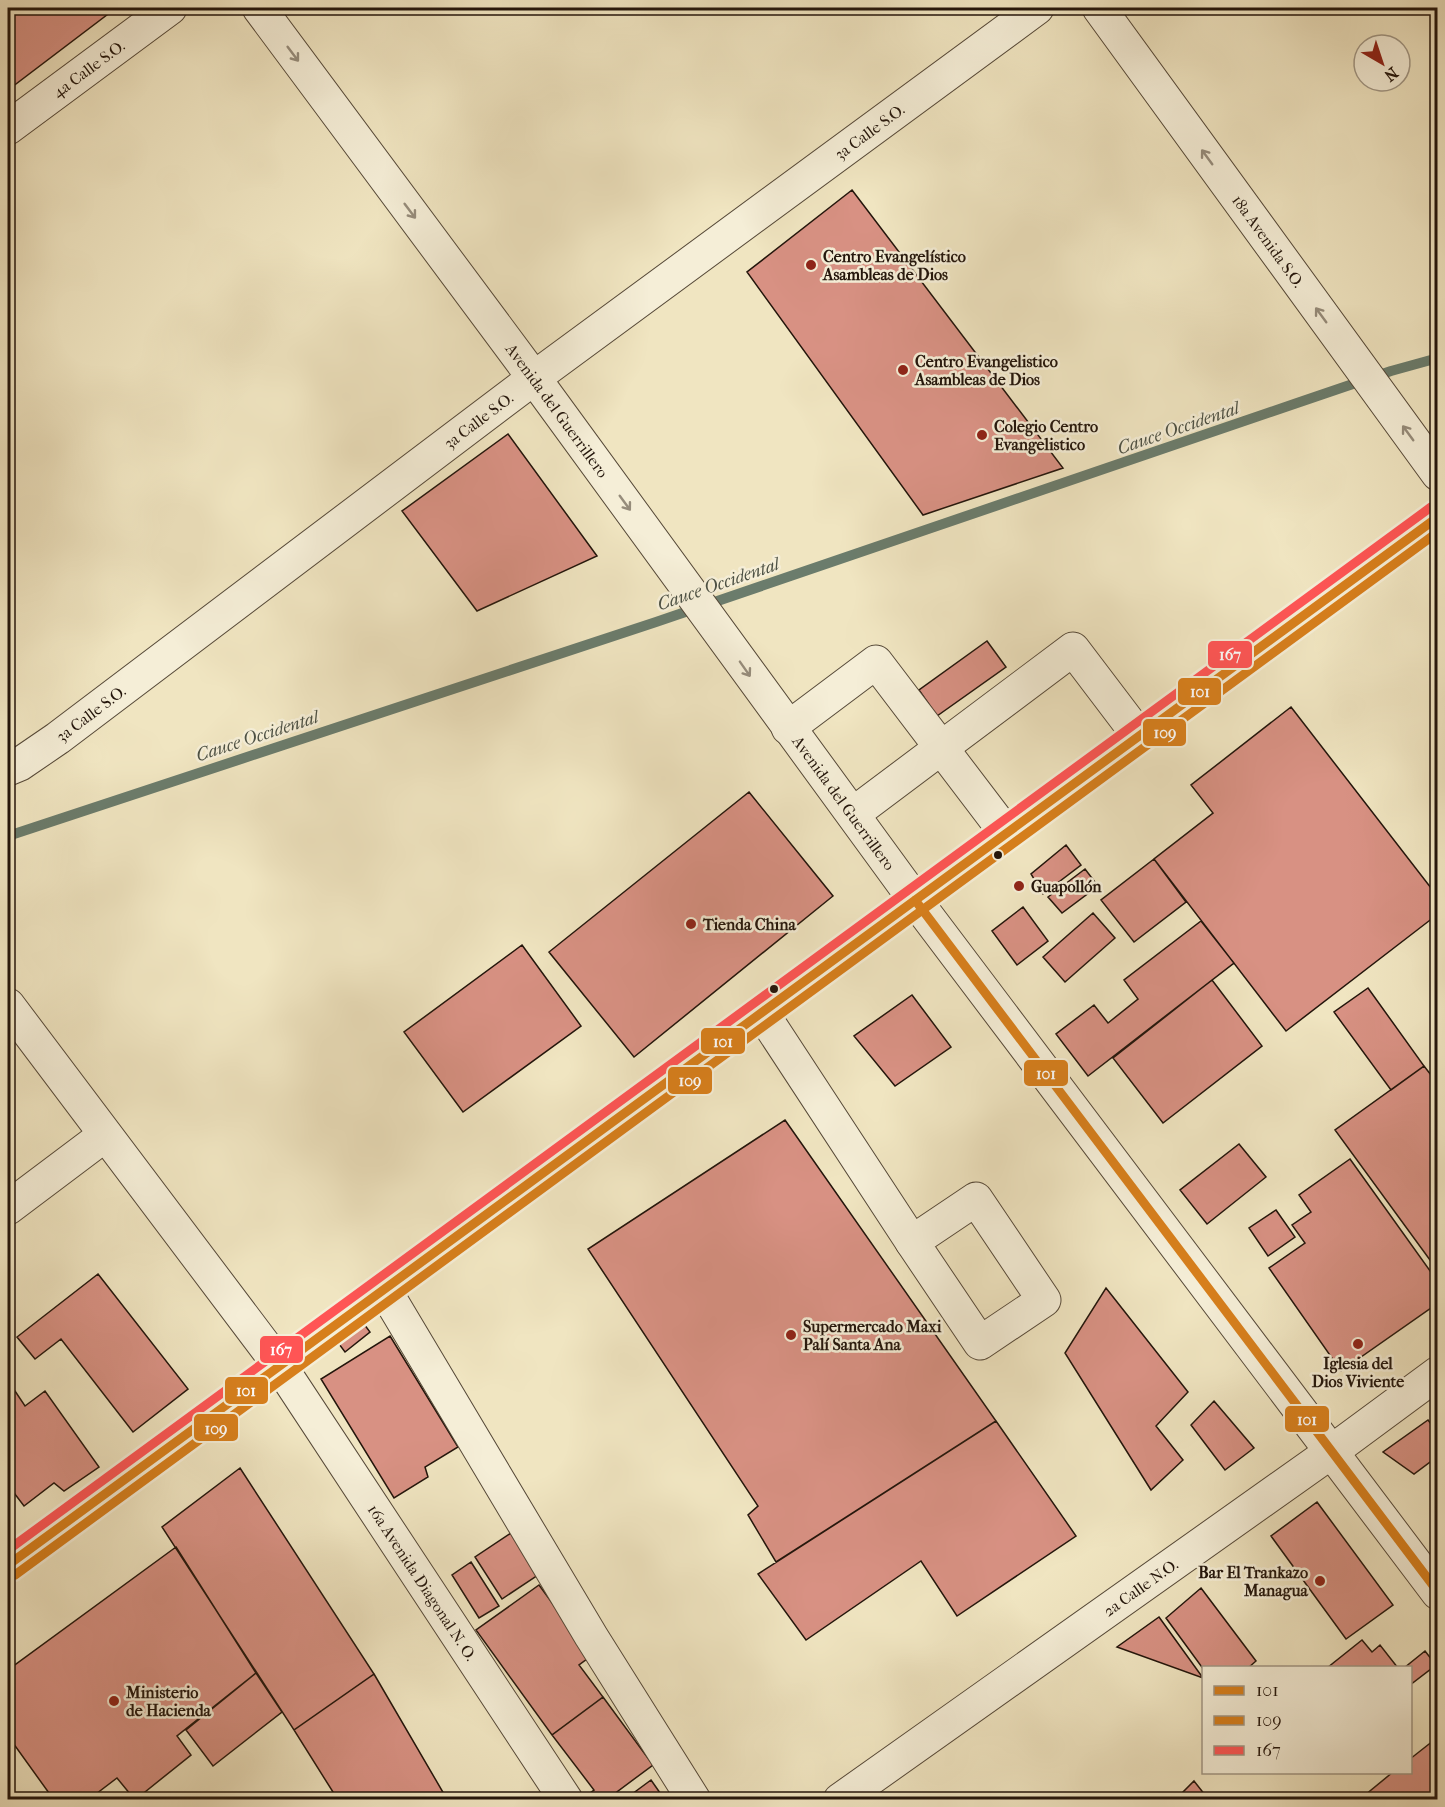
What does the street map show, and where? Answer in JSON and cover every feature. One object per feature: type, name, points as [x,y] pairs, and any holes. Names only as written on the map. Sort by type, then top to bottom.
[{"type":"street","name":"4a Calle S.O.","points":[[8,128],[170,8]]},
{"type":"street","name":"Avenida del Guerrillero","points":[[259,8],[534,378],[915,900],[1437,1593]]},
{"type":"street","name":"3a Calle S.O.","points":[[8,769],[20,764],[58,738],[534,378],[1037,8]]},
{"type":"street","name":"18a Avenida S.O.","points":[[1099,8],[1437,474]]},
{"type":"street","points":[[8,1565],[1437,517]]},
{"type":"street","points":[[853,814],[1073,649],[1139,736]]},
{"type":"street","points":[[788,728],[876,662],[1006,833]]},
{"type":"street","name":"16a Avenida Diagonal N. O.","points":[[8,1005],[280,1366],[566,1800]]},
{"type":"street","points":[[762,1013],[912,1242]]},
{"type":"street","points":[[8,1208],[105,1135]]},
{"type":"street","points":[[384,1289],[591,1636],[694,1800]]},
{"type":"street","name":"2a Calle N.O.","points":[[840,1800],[1331,1452],[1437,1373]]},
{"type":"building","points":[[8,8],[116,8],[8,90]]},
{"type":"building","name":"Centro Evangelistico Asambleas de Dios","points":[[852,190],[1063,468],[923,515],[747,272]]},
{"type":"building","points":[[508,434],[597,556],[477,611],[402,511]]},
{"type":"building","points":[[987,641],[1006,667],[937,716],[919,690]]},
{"type":"building","points":[[1291,707],[1438,897],[1438,914],[1286,1031],[1154,859],[1213,813],[1191,785]]},
{"type":"building","name":"Tienda China","points":[[749,792],[833,896],[634,1057],[549,952]]},
{"type":"building","points":[[1066,845],[1081,865],[1043,894],[1031,874]]},
{"type":"building","points":[[1154,859],[1186,902],[1134,942],[1101,900]]},
{"type":"building","points":[[1085,869],[1098,886],[1062,913],[1048,897]]},
{"type":"building","points":[[1023,907],[1048,941],[1017,965],[992,931]]},
{"type":"building","points":[[1093,913],[1115,938],[1065,982],[1043,957]]},
{"type":"building","points":[[1201,921],[1234,963],[1088,1076],[1056,1034],[1094,1005],[1108,1023],[1138,999],[1124,980]]},
{"type":"building","points":[[522,945],[581,1026],[463,1112],[404,1032]]},
{"type":"building","points":[[1212,980],[1262,1046],[1163,1123],[1113,1058]]},
{"type":"building","points":[[1368,988],[1424,1066],[1391,1090],[1334,1012]]},
{"type":"building","points":[[912,995],[951,1047],[895,1086],[854,1036]]},
{"type":"building","points":[[1424,1066],[1438,1084],[1438,1271],[1335,1130]]},
{"type":"building","name":"Supermercado Maxi Palí Santa Ana","points":[[785,1120],[996,1421],[776,1562],[748,1515],[758,1506],[588,1249]]},
{"type":"building","points":[[1239,1144],[1266,1177],[1207,1224],[1180,1190]]},
{"type":"building","points":[[1350,1159],[1438,1282],[1438,1303],[1341,1371],[1269,1268],[1305,1243],[1292,1225],[1311,1212],[1299,1195]]},
{"type":"building","points":[[1276,1210],[1295,1237],[1268,1256],[1249,1228]]},
{"type":"building","points":[[98,1274],[188,1389],[133,1432],[61,1339],[35,1359],[17,1337]]},
{"type":"building","points":[[1106,1288],[1188,1392],[1156,1426],[1183,1460],[1151,1490],[1065,1353]]},
{"type":"building","points":[[361,1320],[370,1332],[345,1352],[336,1340]]},
{"type":"building","points":[[390,1336],[458,1447],[425,1467],[428,1477],[394,1498],[321,1379]]},
{"type":"building","points":[[15,1391],[25,1406],[45,1391],[99,1467],[64,1491],[54,1483],[24,1506],[8,1485],[8,1396]]},
{"type":"building","points":[[1214,1401],[1254,1448],[1225,1470],[1191,1425]]},
{"type":"building","points":[[1428,1420],[1438,1433],[1438,1456],[1414,1474],[1383,1452]]},
{"type":"building","points":[[996,1421],[1076,1536],[957,1616],[921,1561],[806,1640],[758,1574]]},
{"type":"building","points":[[240,1468],[374,1674],[294,1730],[162,1527]]},
{"type":"building","points":[[1317,1502],[1393,1605],[1346,1639],[1271,1536]]},
{"type":"building","points":[[517,1529],[544,1571],[502,1599],[475,1557]]},
{"type":"building","name":"Ministerio de Hacienda","points":[[176,1547],[256,1673],[177,1736],[191,1755],[135,1800],[117,1778],[88,1800],[54,1800],[8,1736],[8,1670]]},
{"type":"building","points":[[471,1562],[499,1606],[479,1618],[452,1575]]},
{"type":"building","points":[[539,1585],[591,1656],[579,1665],[603,1697],[552,1735],[476,1630]]},
{"type":"building","points":[[1201,1588],[1256,1661],[1250,1666],[1202,1667],[1166,1618]]},
{"type":"building","points":[[1159,1617],[1202,1678],[1117,1647]]},
{"type":"building","points":[[1362,1640],[1372,1652],[1380,1645],[1396,1666],[1330,1666]]},
{"type":"building","points":[[1425,1651],[1436,1665],[1412,1683],[1412,1666],[1406,1666]]},
{"type":"building","points":[[256,1673],[282,1712],[213,1766],[186,1730]]},
{"type":"building","points":[[374,1674],[444,1794],[434,1800],[338,1800],[294,1730]]},
{"type":"building","points":[[603,1697],[653,1765],[606,1800],[584,1800],[583,1798],[594,1790],[552,1735]]},
{"type":"building","points":[[1438,1737],[1438,1800],[1359,1800],[1391,1774],[1412,1774],[1412,1757]]},
{"type":"building","points":[[651,1780],[665,1800],[624,1800]]},
{"type":"building","points":[[1194,1781],[1209,1800],[1175,1800]]},
{"type":"building","points":[[444,1794],[448,1800],[434,1800]]},
{"type":"waterway","name":"Cauce Occidental","points":[[8,836],[656,622],[1391,371],[1438,358]]},
{"type":"transit line","name":"167","points":[[8,1550],[1431,507]]},
{"type":"transit line","name":"101","points":[[8,1565],[1438,517]]},
{"type":"transit line","name":"109","points":[[15,1575],[1438,532]]},
{"type":"transit line","name":"101","points":[[915,900],[1438,1592]]},
{"type":"place","name":"Centro Evangelístico Asambleas de Dios","points":[[811,265]]},
{"type":"place","name":"Centro Evangelistico Asambleas de Dios","points":[[903,370]]},
{"type":"place","name":"Colegio Centro Evangelistico","points":[[982,435]]},
{"type":"place","name":"Guapollón","points":[[1019,886]]},
{"type":"place","name":"Tienda China","points":[[691,924]]},
{"type":"place","name":"Supermercado Maxi Palí Santa Ana","points":[[791,1335]]},
{"type":"place","name":"Iglesia del Dios Viviente","points":[[1358,1344]]},
{"type":"place","name":"Bar El Trankazo Managua","points":[[1320,1581]]},
{"type":"place","name":"Ministerio de Hacienda","points":[[114,1701]]}]
